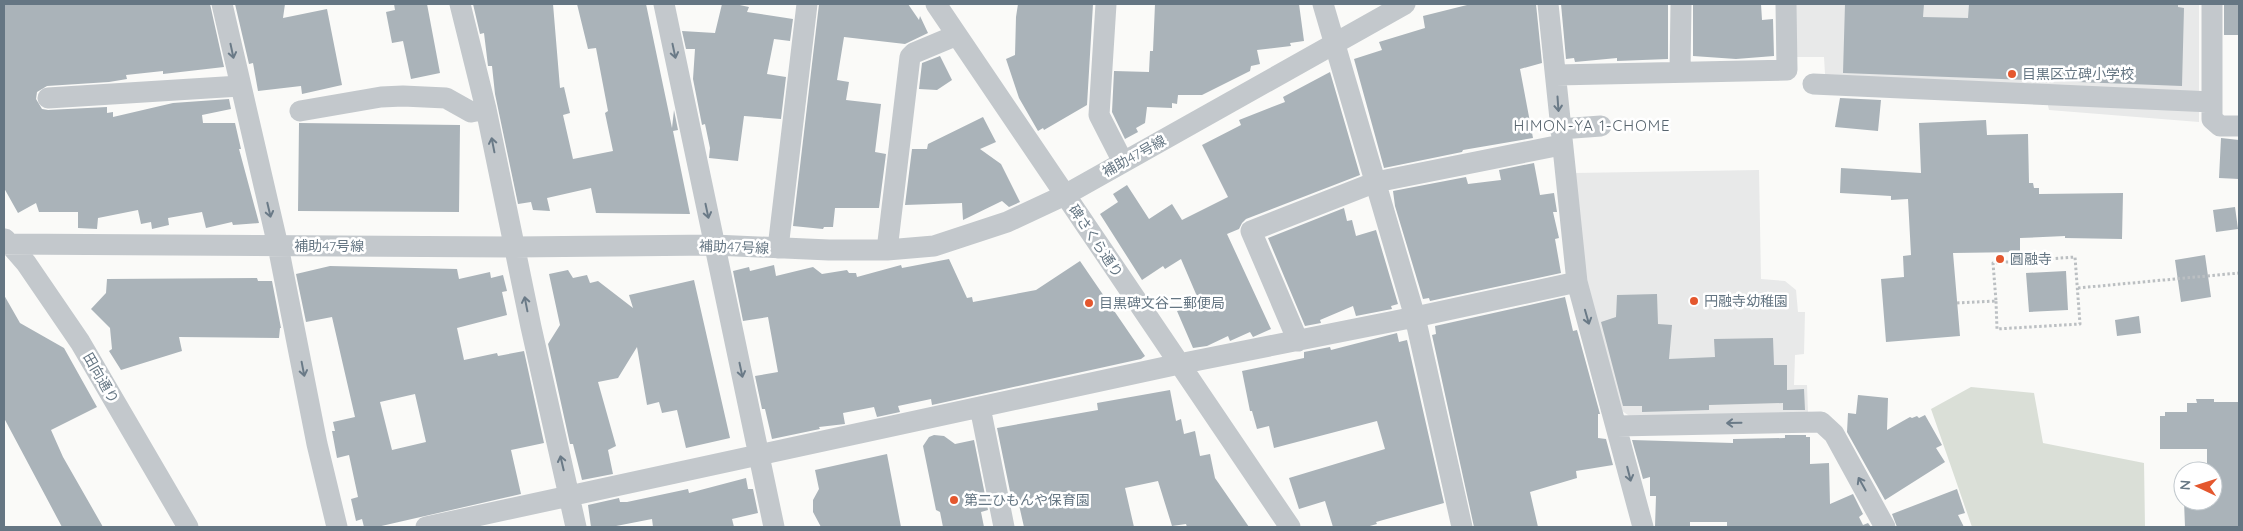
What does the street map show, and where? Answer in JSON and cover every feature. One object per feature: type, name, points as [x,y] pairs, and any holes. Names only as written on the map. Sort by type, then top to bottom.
[{"type":"street","points":[[222,4],[278,246],[317,444],[337,527]]},
{"type":"street","points":[[460,4],[486,109],[514,247],[576,527]]},
{"type":"street","points":[[664,4],[774,527]]},
{"type":"street","points":[[778,248],[807,4]]},
{"type":"street","name":"碑さくら通り","points":[[936,4],[1290,527]]},
{"type":"street","points":[[1106,4],[1099,115],[1123,162]]},
{"type":"street","points":[[1323,4],[1415,317],[1462,527]]},
{"type":"street","name":"補助47号線","points":[[6,242],[514,247],[714,245],[829,250],[887,250],[934,246],[1007,222],[1065,195],[1405,4]]},
{"type":"street","points":[[1548,4],[1577,282],[1643,527]]},
{"type":"street","points":[[1680,72],[1681,4]]},
{"type":"street","points":[[1556,75],[1788,70],[1786,4]]},
{"type":"street","points":[[2212,4],[2212,119],[2220,126],[2239,126]]},
{"type":"street","points":[[887,250],[910,57],[914,53],[957,35]]},
{"type":"street","points":[[1813,84],[2212,102]]},
{"type":"street","points":[[48,98],[240,86]]},
{"type":"street","points":[[300,111],[380,97],[403,96],[446,98],[471,112],[486,109]]},
{"type":"street","points":[[1298,341],[1251,231],[1376,182],[1601,126]]},
{"type":"street","name":"田向通り","points":[[6,242],[26,263],[80,342],[188,527]]},
{"type":"street","points":[[426,527],[759,457],[1179,364],[1415,317],[1577,282]]},
{"type":"street","points":[[980,407],[1004,527]]},
{"type":"street","points":[[1617,426],[1821,422],[1834,434],[1885,527]]},
{"type":"path","points":[[2075,257],[2078,288],[2080,324],[1997,329],[1993,263],[2075,257]]},
{"type":"path","points":[[2078,288],[2239,273]]},
{"type":"path","points":[[1957,303],[1996,300]]},
{"type":"shaded area","name":"目黒区立碑小学校","points":[[1793,4],[2199,4],[2199,122],[2049,110],[2046,97],[1826,91],[1824,57],[1795,57]]},
{"type":"shaded area","name":"円融寺幼稚園","points":[[1759,170],[1761,279],[1785,281],[1796,290],[1798,312],[1805,312],[1804,354],[1795,355],[1794,385],[1807,385],[1808,412],[1631,417],[1622,411],[1586,280],[1574,173]]},
{"type":"shaded area","points":[[1971,387],[2034,393],[2043,443],[2144,463],[2145,527],[1972,527],[1931,409]]},
{"type":"building","points":[[4,4],[210,4],[224,67],[163,74],[163,71],[126,75],[127,79],[109,82],[47,86],[37,92],[36,99],[42,109],[48,110],[107,107],[107,113],[113,112],[113,117],[173,103],[229,99],[231,109],[202,115],[203,123],[235,123],[241,149],[239,149],[259,223],[233,225],[232,222],[206,228],[202,212],[168,218],[169,225],[152,229],[151,222],[141,224],[138,210],[98,218],[97,229],[78,228],[78,212],[39,212],[36,203],[18,213],[4,188]]},
{"type":"building","points":[[235,4],[285,4],[283,18],[327,9],[342,85],[302,94],[301,86],[258,91],[253,63],[249,64]]},
{"type":"building","points":[[394,4],[427,4],[440,73],[411,79],[403,41],[392,43],[386,12],[395,10]]},
{"type":"building","points":[[473,4],[553,4],[560,88],[564,87],[570,113],[563,115],[573,159],[613,151],[605,113],[608,111],[596,48],[588,49],[577,4],[646,4],[672,128],[674,110],[678,130],[673,131],[690,214],[596,213],[591,188],[547,198],[550,211],[533,210],[531,202],[518,204],[495,94],[492,66],[488,66],[484,33],[480,34]]},
{"type":"building","points":[[722,4],[735,4],[749,7],[747,12],[793,19],[790,41],[774,39],[767,74],[786,77],[781,119],[744,116],[738,161],[709,158],[710,148],[705,124],[702,125],[693,79],[695,49],[686,49],[682,31],[715,33]]},
{"type":"building","points":[[819,4],[908,4],[919,20],[920,16],[928,33],[905,44],[844,37],[837,80],[849,82],[846,100],[881,104],[875,152],[886,154],[879,208],[835,208],[833,227],[824,227],[823,229],[793,226]]},
{"type":"building","points":[[1018,4],[1093,4],[1087,105],[1044,130],[1043,128],[1038,131],[1019,98],[1006,59],[1015,55]]},
{"type":"building","points":[[1155,4],[1299,4],[1304,41],[1290,43],[1291,46],[1257,50],[1260,64],[1251,66],[1250,71],[1202,95],[1178,95],[1177,104],[1172,103],[1172,108],[1147,107],[1145,123],[1136,128],[1138,132],[1125,139],[1112,112],[1114,71],[1149,72],[1150,51],[1153,51]]},
{"type":"building","points":[[1471,4],[1536,4],[1542,63],[1520,69],[1533,138],[1463,150],[1462,152],[1384,168],[1354,59],[1382,50],[1379,42],[1425,28],[1423,16]]},
{"type":"building","points":[[1561,4],[1668,4],[1668,59],[1617,61],[1617,58],[1575,62],[1574,58],[1566,59]]},
{"type":"building","points":[[1693,4],[1761,4],[1762,20],[1773,19],[1774,56],[1736,59],[1693,56]]},
{"type":"building","name":"目黒区立碑小学校","points":[[1845,4],[1924,4],[1923,17],[1968,18],[1969,4],[2178,4],[2178,7],[2184,8],[2182,86],[1843,73]]},
{"type":"building","points":[[2224,4],[2239,4],[2239,35],[2224,35]]},
{"type":"building","points":[[940,56],[952,80],[937,90],[919,89],[922,63]]},
{"type":"building","points":[[1330,72],[1360,175],[1246,219],[1239,229],[1227,234],[1271,329],[1253,337],[1250,332],[1230,341],[1228,336],[1207,346],[1193,348],[1177,311],[1199,301],[1181,259],[1165,269],[1163,266],[1142,280],[1100,214],[1118,202],[1113,194],[1127,185],[1149,219],[1172,204],[1182,220],[1228,197],[1202,145],[1241,125],[1239,120],[1285,102],[1283,97]]},
{"type":"building","points":[[1840,98],[1881,100],[1878,131],[1835,127]]},
{"type":"building","points":[[983,117],[996,142],[980,149],[1001,164],[1020,202],[1009,207],[1002,201],[963,220],[962,203],[905,205],[912,149],[927,149],[928,144]]},
{"type":"building","points":[[1986,120],[1987,135],[2028,134],[2029,183],[2033,183],[2034,188],[2039,188],[2039,194],[2123,193],[2122,239],[2065,238],[2065,236],[2020,238],[2020,252],[1953,253],[1960,336],[1886,342],[1881,279],[1904,277],[1903,256],[1911,255],[1908,199],[1891,200],[1891,196],[1840,193],[1841,168],[1921,173],[1919,123]]},
{"type":"building","points":[[299,123],[460,125],[459,212],[298,211]]},
{"type":"building","points":[[2221,138],[2239,140],[2239,179],[2219,178]]},
{"type":"building","points":[[1534,163],[1540,195],[1554,193],[1557,212],[1553,212],[1559,238],[1555,239],[1561,273],[1430,301],[1429,298],[1423,299],[1395,206],[1393,191],[1466,177],[1468,184],[1501,180],[1499,170]]},
{"type":"building","points":[[2235,207],[2238,229],[2216,232],[2213,210]]},
{"type":"building","points":[[1344,208],[1347,221],[1352,220],[1356,236],[1376,230],[1398,304],[1391,306],[1392,309],[1356,316],[1353,306],[1320,320],[1321,323],[1305,326],[1268,238]]},
{"type":"building","points":[[2205,255],[2211,297],[2181,302],[2175,260]]},
{"type":"building","points":[[949,259],[967,298],[972,297],[973,302],[1036,290],[1080,261],[1145,356],[1141,359],[932,405],[931,399],[898,406],[900,412],[877,417],[874,407],[843,413],[845,424],[819,427],[820,429],[772,439],[765,409],[762,409],[755,376],[778,372],[768,317],[743,321],[733,271],[749,267],[750,271],[774,265],[776,276],[813,267],[822,274],[847,270],[849,273],[856,273],[857,277],[901,265],[902,268]]},
{"type":"building","points":[[330,266],[457,269],[459,279],[490,272],[491,278],[503,275],[507,291],[502,292],[507,315],[457,328],[464,360],[497,353],[498,356],[524,351],[544,443],[511,450],[521,494],[377,527],[364,527],[362,519],[356,521],[351,499],[358,497],[349,455],[337,458],[332,431],[335,431],[333,422],[355,417],[332,317],[306,322],[296,274]],"holes":[[[415,394],[426,442],[392,450],[380,402]]]},
{"type":"building","points":[[568,270],[573,278],[587,275],[590,283],[598,281],[633,308],[629,295],[694,280],[730,438],[686,448],[677,410],[662,413],[659,402],[647,405],[637,347],[618,378],[598,382],[616,446],[608,450],[613,474],[582,480],[573,444],[570,444],[548,344],[560,325],[549,274]]},
{"type":"building","points":[[2066,271],[2068,310],[2029,312],[2026,273]]},
{"type":"building","points":[[257,278],[258,281],[272,281],[281,328],[279,338],[179,337],[182,351],[121,370],[109,351],[112,349],[110,328],[91,309],[106,293],[107,279]]},
{"type":"building","points":[[1657,294],[1658,324],[1672,325],[1669,359],[1715,357],[1714,339],[1773,338],[1774,365],[1787,365],[1787,390],[1804,389],[1805,410],[1783,410],[1783,403],[1709,405],[1709,410],[1642,412],[1642,406],[1623,406],[1601,322],[1616,317],[1617,295]]},
{"type":"building","points":[[4,295],[20,323],[64,348],[97,407],[51,430],[63,457],[103,527],[62,527],[4,418]]},
{"type":"building","points":[[1565,297],[1573,331],[1577,330],[1600,414],[1598,414],[1598,438],[1606,439],[1613,465],[1576,471],[1577,478],[1530,492],[1538,527],[1474,527],[1432,335],[1436,334],[1435,326]]},
{"type":"building","points":[[2139,316],[2141,333],[2117,336],[2115,320]]},
{"type":"building","points":[[1397,333],[1399,342],[1407,340],[1444,503],[1376,522],[1377,524],[1366,527],[1333,527],[1325,501],[1299,509],[1289,478],[1385,449],[1377,421],[1274,448],[1269,426],[1257,429],[1252,411],[1250,411],[1242,371],[1304,358],[1304,352],[1330,347],[1331,350]]},
{"type":"building","points":[[1170,390],[1176,421],[1181,419],[1184,434],[1195,431],[1200,456],[1210,454],[1215,478],[1249,527],[1187,527],[1186,524],[1172,526],[1158,481],[1125,488],[1134,527],[1024,527],[1019,505],[1013,506],[997,428],[1098,410],[1097,403]]},
{"type":"building","points":[[1858,395],[1888,398],[1887,430],[1910,417],[1917,416],[1919,418],[1925,415],[1942,445],[1936,448],[1945,462],[1885,500],[1847,432],[1848,413],[1856,414]]},
{"type":"building","points":[[2196,399],[2214,399],[2214,402],[2239,402],[2239,527],[2185,527],[2184,511],[2223,511],[2223,461],[2207,461],[2207,449],[2160,449],[2160,416],[2165,416],[2165,412],[2187,412],[2187,403],[2197,403]]},
{"type":"building","points":[[934,435],[944,436],[955,444],[974,440],[988,510],[981,512],[984,527],[943,527],[940,512],[936,510],[923,446],[929,437]]},
{"type":"building","points":[[1785,435],[1806,435],[1806,437],[1810,437],[1810,464],[1829,463],[1830,504],[1853,494],[1863,514],[1859,517],[1863,525],[1868,523],[1871,527],[1727,527],[1727,522],[1690,522],[1690,527],[1655,527],[1656,496],[1650,496],[1650,477],[1643,479],[1632,440],[1733,443],[1733,439],[1785,438]]},
{"type":"building","points":[[887,454],[901,527],[821,527],[813,512],[813,500],[819,489],[815,470]]},
{"type":"building","points":[[746,478],[748,489],[753,489],[758,513],[732,519],[734,527],[653,527],[652,519],[611,527],[591,527],[588,505],[619,498],[620,502],[627,502],[688,489],[689,493]]},
{"type":"building","points":[[1957,489],[1965,513],[1958,515],[1964,527],[1897,527],[1892,514]]},
{"type":"place","name":"目黒区立碑小学校","points":[[2012,74]]},
{"type":"place","name":"圓融寺","points":[[2000,259]]},
{"type":"place","name":"円融寺幼稚園","points":[[1694,301]]},
{"type":"place","name":"目黒碑文谷二郵便局","points":[[1089,303]]},
{"type":"place","name":"第二ひもんや保育園","points":[[954,500]]},
{"type":"district","name":"HIMON-YA 1-CHOME","points":[[1592,126]]}]
